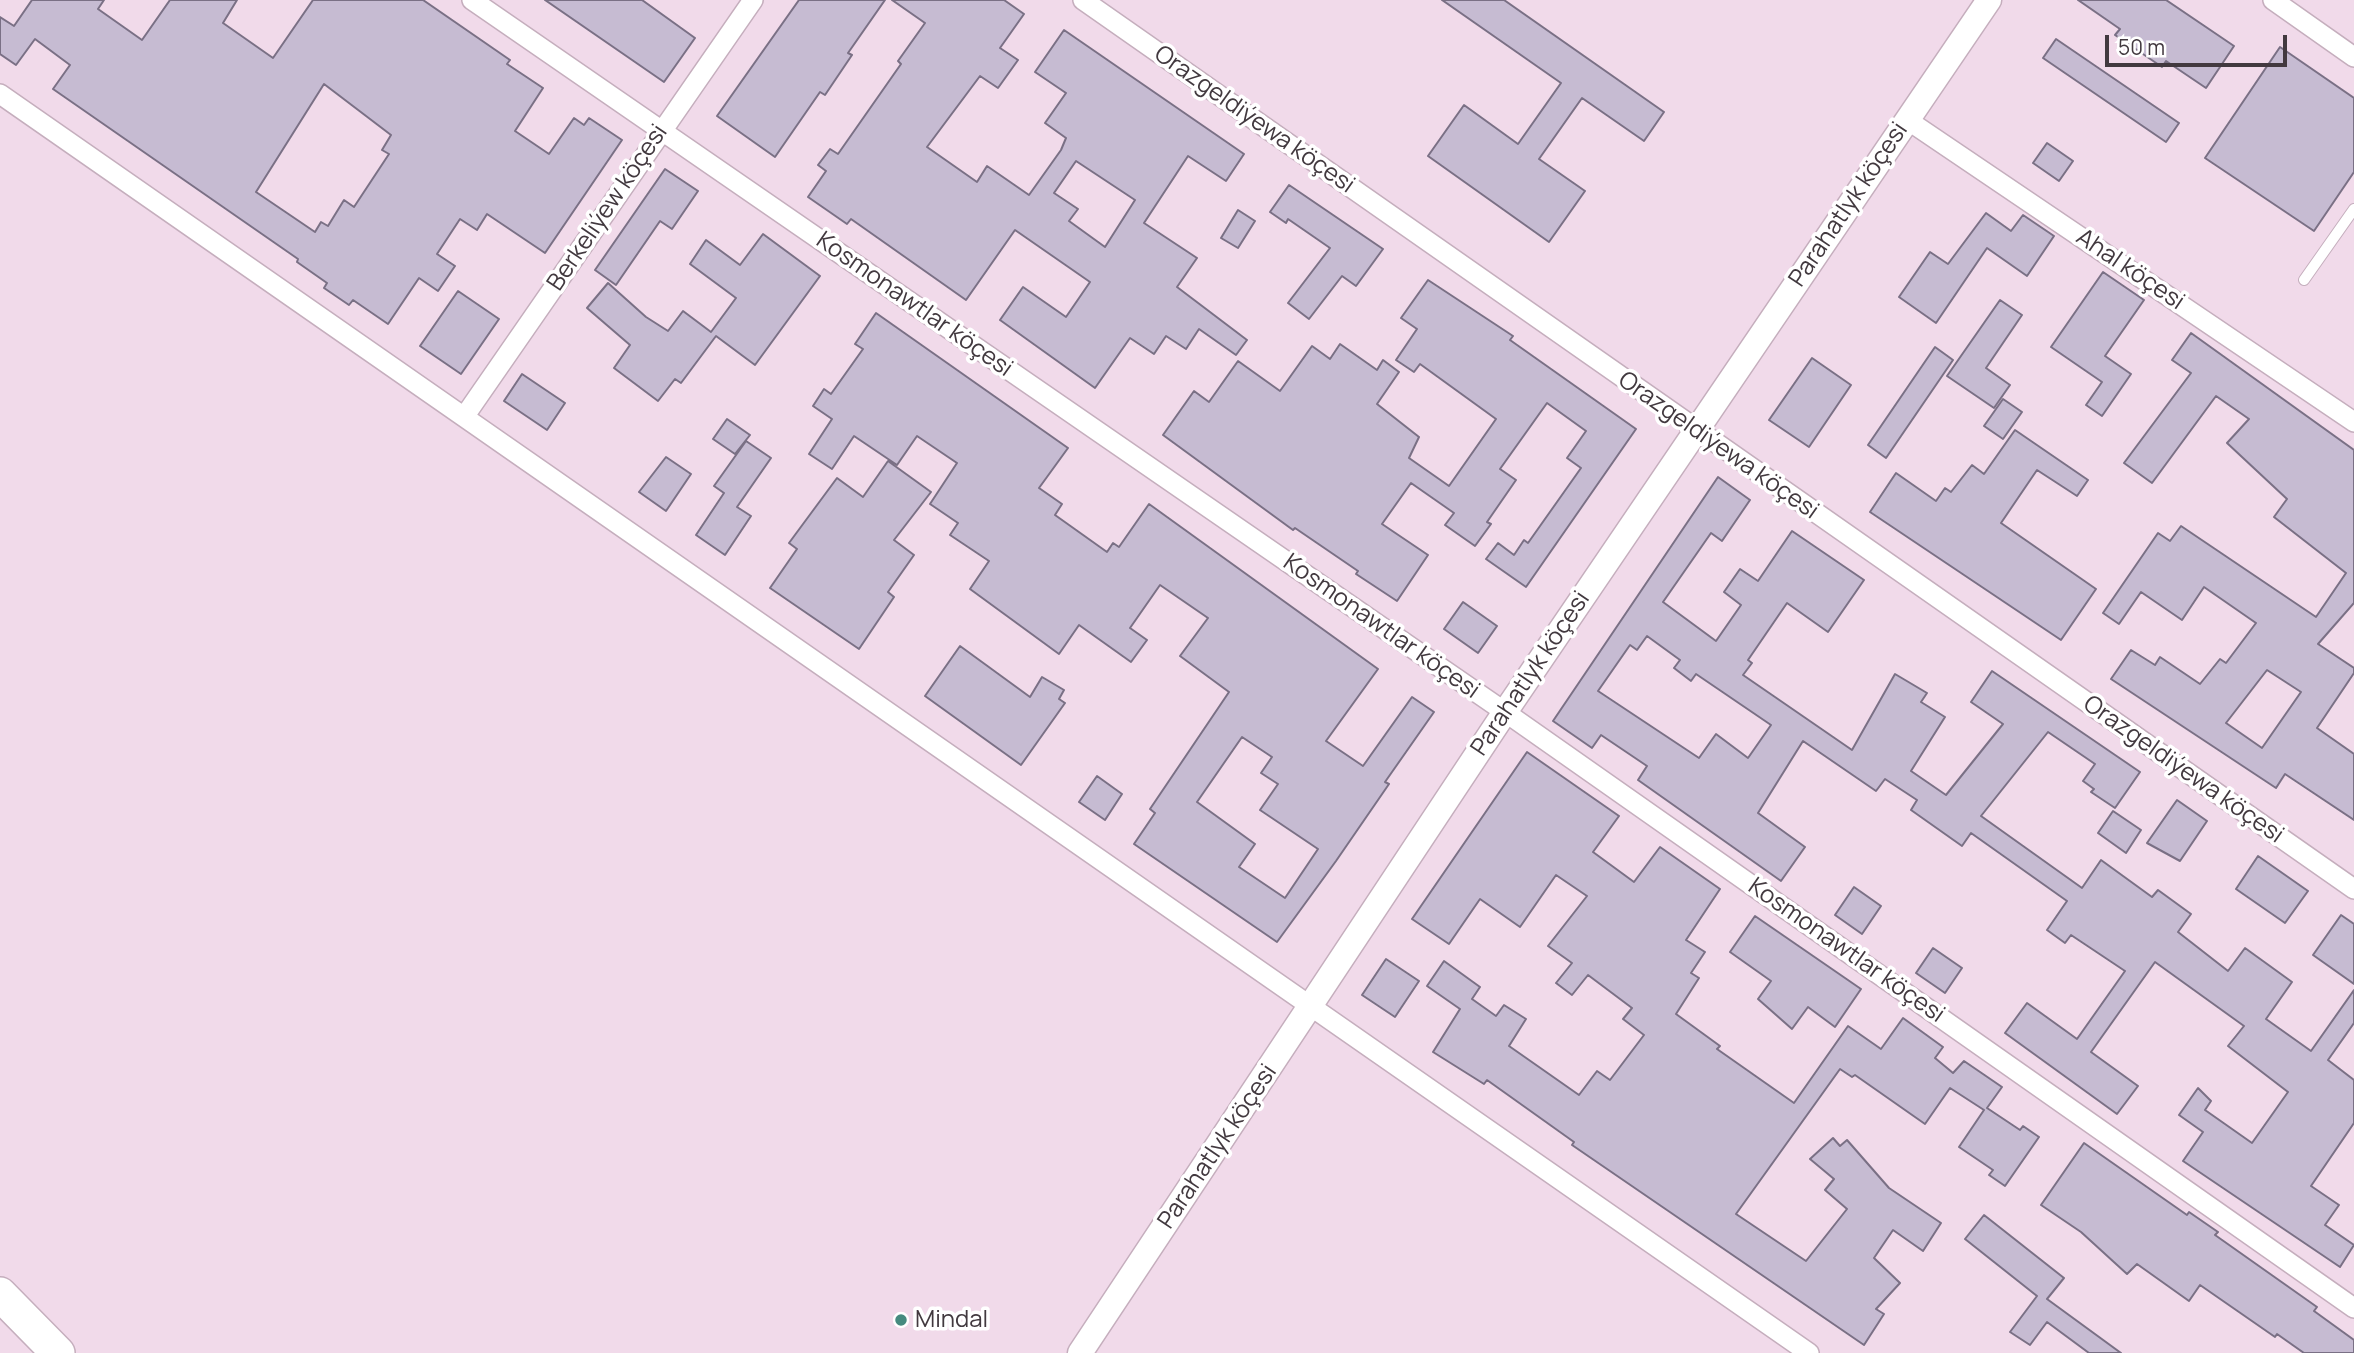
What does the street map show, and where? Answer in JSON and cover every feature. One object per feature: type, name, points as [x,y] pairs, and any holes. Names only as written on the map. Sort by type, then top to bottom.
[{"type":"highway","points":[[0,1294],[58,1353]]},
{"type":"street","name":"Kosmonawtlar köçesi","points":[[472,0],[1505,712],[2354,1308]]},
{"type":"street","name":"Berkeliýew köçesi","points":[[464,417],[753,0]]},
{"type":"street","name":"Orazgeldiýewa köçesi","points":[[1083,0],[2354,890]]},
{"type":"street","name":"Parahatlyk köçesi","points":[[1080,1353],[1312,1007],[1505,712],[1989,0]]},
{"type":"street","points":[[2273,0],[2354,57]]},
{"type":"street","points":[[0,94],[1809,1353]]},
{"type":"street","name":"Ahal köçesi","points":[[1906,119],[2354,422]]},
{"type":"lane","points":[[2304,280],[2354,209]]},
{"type":"building","points":[[32,0],[104,0],[98,9],[142,40],[170,0],[237,0],[223,23],[273,58],[313,0],[423,0],[510,60],[507,64],[543,88],[515,131],[549,154],[574,118],[584,125],[589,118],[622,140],[545,253],[487,214],[477,230],[460,219],[437,254],[455,266],[438,291],[419,278],[388,324],[353,300],[349,305],[324,288],[327,283],[297,262],[298,259],[53,89],[70,65],[35,39],[16,65],[0,54],[0,17],[14,26]],"holes":[[[324,84],[391,135],[382,150],[389,154],[354,207],[344,200],[328,226],[321,222],[315,232],[256,192]]]},
{"type":"building","points":[[545,0],[642,0],[695,38],[664,82]]},
{"type":"building","points":[[799,0],[885,0],[848,53],[852,55],[825,95],[820,92],[775,157],[717,116]]},
{"type":"building","points":[[892,0],[1004,0],[1024,14],[1000,48],[1018,60],[998,88],[980,76],[927,147],[977,182],[987,166],[1029,195],[1061,150],[1066,138],[1045,123],[1066,93],[1035,72],[1064,30],[1244,154],[1226,181],[1188,156],[1144,223],[1197,258],[1177,287],[1247,340],[1236,355],[1199,329],[1186,349],[1166,336],[1154,354],[1130,338],[1095,388],[1000,320],[1023,287],[1066,317],[1090,282],[1015,230],[966,300],[851,219],[847,224],[808,197],[826,171],[818,165],[830,149],[838,154],[901,64],[898,61],[925,23]],"holes":[[[1076,161],[1135,200],[1105,247],[1069,221],[1078,209],[1054,193]]]},
{"type":"building","points":[[1442,0],[1504,0],[1664,112],[1644,141],[1582,98],[1539,159],[1585,191],[1549,242],[1428,156],[1464,105],[1518,144],[1561,83]]},
{"type":"building","points":[[2078,0],[2166,0],[2234,46],[2206,88],[2166,61],[2162,67],[2115,35],[2120,29]]},
{"type":"building","points":[[2056,39],[2179,123],[2166,142],[2043,58]]},
{"type":"building","points":[[2280,47],[2354,98],[2354,172],[2314,231],[2205,158]]},
{"type":"building","points":[[2047,143],[2073,161],[2059,181],[2033,163]]},
{"type":"building","points":[[665,169],[698,191],[672,229],[660,221],[616,285],[595,270]]},
{"type":"building","points":[[1289,185],[1383,249],[1356,286],[1342,276],[1309,319],[1288,303],[1330,248],[1288,219],[1286,223],[1270,212]]},
{"type":"building","points":[[1238,210],[1255,221],[1238,248],[1221,238]]},
{"type":"building","points":[[1986,213],[2011,231],[2023,215],[2054,236],[2027,276],[1987,248],[1936,323],[1899,297],[1930,252],[1948,264]]},
{"type":"building","points":[[763,234],[820,276],[755,365],[716,336],[681,383],[675,379],[658,401],[614,368],[630,345],[587,308],[608,283],[646,317],[668,331],[683,311],[711,332],[736,298],[690,264],[706,240],[740,265]]},
{"type":"building","points":[[2103,272],[2144,300],[2105,356],[2131,374],[2102,416],[2086,405],[2102,382],[2051,347]]},
{"type":"building","points":[[1428,280],[1513,336],[1510,340],[1636,429],[1526,587],[1486,559],[1498,543],[1514,555],[1524,540],[1528,543],[1581,468],[1567,458],[1586,431],[1547,403],[1500,469],[1516,480],[1487,522],[1491,524],[1475,546],[1445,525],[1454,513],[1411,483],[1382,524],[1428,555],[1397,601],[1356,574],[1358,571],[1295,528],[1293,530],[1163,435],[1194,391],[1209,402],[1238,361],[1280,391],[1312,346],[1330,359],[1340,344],[1377,370],[1383,360],[1399,372],[1377,404],[1419,437],[1409,458],[1449,486],[1496,419],[1420,364],[1414,372],[1396,360],[1417,329],[1401,318]]},
{"type":"building","points":[[458,291],[499,319],[461,374],[420,346]]},
{"type":"building","points":[[2000,300],[2022,315],[1986,368],[2010,385],[1994,408],[1947,376]]},
{"type":"building","points":[[876,313],[1068,448],[1039,488],[1062,504],[1055,515],[1107,552],[1113,543],[1119,547],[1149,504],[1378,669],[1326,741],[1363,766],[1412,697],[1434,712],[1385,782],[1389,784],[1277,942],[1134,844],[1155,813],[1150,809],[1229,692],[1180,656],[1208,618],[1160,585],[1130,628],[1147,640],[1131,662],[1079,625],[1059,654],[970,589],[989,561],[950,535],[958,523],[930,504],[957,463],[917,436],[897,465],[854,436],[832,469],[809,454],[832,419],[813,406],[824,389],[831,394],[863,349],[855,344]],"holes":[[[1242,737],[1272,757],[1261,773],[1278,784],[1260,810],[1318,849],[1285,898],[1239,867],[1255,844],[1197,802]]]},
{"type":"building","points":[[2191,333],[2354,450],[2354,603],[2318,644],[2354,668],[2354,673],[2317,728],[2354,754],[2354,820],[2285,774],[2276,788],[2111,679],[2131,650],[2155,665],[2160,657],[2200,684],[2220,659],[2226,663],[2256,623],[2204,587],[2182,620],[2141,592],[2119,624],[2103,613],[2158,533],[2170,541],[2181,526],[2316,617],[2346,573],[2274,517],[2287,499],[2227,443],[2249,419],[2216,396],[2152,483],[2124,463],[2191,373],[2172,360]],"holes":[[[2267,670],[2301,692],[2262,748],[2226,723]]]},
{"type":"building","points":[[1935,347],[1953,360],[1886,458],[1868,445]]},
{"type":"building","points":[[1812,358],[1851,385],[1809,447],[1769,420]]},
{"type":"building","points":[[522,374],[565,403],[547,430],[504,401]]},
{"type":"building","points":[[2003,399],[2022,412],[2003,439],[1984,426]]},
{"type":"building","points":[[727,419],[750,435],[735,454],[713,439]]},
{"type":"building","points":[[2015,430],[2088,480],[2077,496],[2037,470],[2001,523],[2096,589],[2061,640],[1870,512],[1896,473],[1936,501],[1945,488],[1951,492],[1972,465],[1984,474]]},
{"type":"building","points":[[746,441],[771,458],[737,507],[751,516],[725,555],[696,535],[724,493],[714,486]]},
{"type":"building","points":[[666,457],[691,474],[666,511],[639,492]]},
{"type":"building","points":[[888,461],[931,492],[894,540],[914,555],[888,592],[894,597],[859,649],[770,588],[797,549],[789,543],[837,478],[863,497]]},
{"type":"building","points":[[1718,477],[1750,500],[1722,541],[1711,533],[1663,602],[1716,641],[1741,605],[1724,592],[1740,569],[1758,581],[1792,531],[1864,580],[1828,632],[1787,603],[1748,660],[1752,663],[1743,675],[1852,750],[1895,674],[1927,693],[1921,702],[1945,717],[1911,771],[1946,795],[2003,724],[1971,702],[1992,671],[2140,772],[2115,808],[2091,792],[2094,789],[2083,781],[2095,764],[2048,732],[1981,816],[2082,888],[2101,860],[2152,897],[2158,890],[2191,914],[2178,932],[2228,971],[2245,948],[2292,982],[2266,1019],[2311,1051],[2354,990],[2354,1023],[2328,1060],[2354,1080],[2354,1123],[2311,1186],[2339,1205],[2325,1225],[2354,1245],[2340,1267],[2183,1161],[2203,1132],[2179,1115],[2198,1088],[2211,1101],[2205,1110],[2252,1143],[2288,1092],[2228,1046],[2244,1026],[2155,962],[2091,1052],[2138,1086],[2117,1114],[2005,1033],[2027,1003],[2077,1039],[2125,971],[2071,935],[2065,943],[2047,930],[2067,901],[1971,833],[1962,846],[1911,810],[1917,800],[1885,779],[1876,791],[1803,741],[1758,813],[1805,847],[1781,881],[1638,780],[1647,766],[1601,735],[1592,748],[1553,721]],"holes":[[[1647,636],[1680,660],[1674,668],[1691,681],[1696,674],[1771,725],[1748,758],[1716,734],[1699,758],[1598,691],[1630,645],[1637,650]]]},
{"type":"building","points":[[1463,602],[1497,626],[1478,653],[1444,629]]},
{"type":"building","points":[[960,646],[1030,697],[1042,677],[1064,690],[1059,699],[1065,703],[1021,765],[925,696]]},
{"type":"building","points":[[1527,752],[1619,816],[1593,852],[1634,882],[1660,847],[1720,889],[1686,940],[1705,952],[1691,973],[1699,978],[1676,1014],[1720,1046],[1717,1049],[1794,1103],[1848,1026],[1881,1049],[1903,1018],[1943,1047],[1935,1058],[1953,1073],[1964,1061],[2002,1087],[1987,1108],[2020,1130],[2023,1126],[2039,1137],[2005,1186],[1989,1175],[1993,1170],[1959,1147],[1984,1110],[1950,1088],[1925,1124],[1855,1075],[1852,1077],[1840,1069],[1736,1214],[1806,1261],[1847,1209],[1825,1190],[1834,1179],[1810,1159],[1833,1138],[1840,1146],[1847,1140],[1889,1188],[1941,1223],[1923,1251],[1893,1230],[1874,1258],[1900,1283],[1876,1309],[1884,1314],[1864,1345],[1572,1145],[1574,1142],[1487,1080],[1484,1084],[1433,1052],[1460,1009],[1427,986],[1444,961],[1480,987],[1472,999],[1496,1016],[1504,1005],[1526,1019],[1509,1046],[1579,1095],[1597,1071],[1610,1080],[1644,1035],[1623,1019],[1632,1008],[1588,975],[1572,995],[1556,983],[1572,963],[1548,946],[1587,896],[1556,875],[1520,927],[1480,899],[1449,944],[1412,919]]},
{"type":"building","points":[[1097,776],[1122,794],[1105,820],[1079,802]]},
{"type":"building","points":[[2177,800],[2207,821],[2180,861],[2147,843]]},
{"type":"building","points":[[2113,811],[2141,830],[2126,853],[2098,833]]},
{"type":"building","points":[[2258,856],[2308,891],[2285,923],[2236,889]]},
{"type":"building","points":[[1854,887],[1881,906],[1862,934],[1835,915]]},
{"type":"building","points":[[2341,915],[2354,924],[2354,984],[2313,955]]},
{"type":"building","points":[[1755,916],[1861,989],[1835,1027],[1808,1007],[1792,1029],[1758,999],[1771,981],[1730,952]]},
{"type":"building","points":[[1933,948],[1962,968],[1945,993],[1916,973]]},
{"type":"building","points":[[1386,959],[1419,981],[1395,1017],[1362,995]]},
{"type":"building","points":[[2084,1143],[2187,1215],[2189,1212],[2218,1232],[2215,1235],[2317,1307],[2314,1311],[2354,1340],[2354,1353],[2304,1353],[2277,1334],[2275,1337],[2200,1285],[2189,1301],[2137,1264],[2127,1274],[2081,1232],[2041,1205]]},
{"type":"building","points":[[1984,1215],[2064,1278],[2047,1299],[2121,1353],[2089,1353],[2047,1322],[2030,1345],[2010,1332],[2037,1296],[1965,1239]]},
{"type":"place","name":"Mindal","points":[[901,1320]]}]
